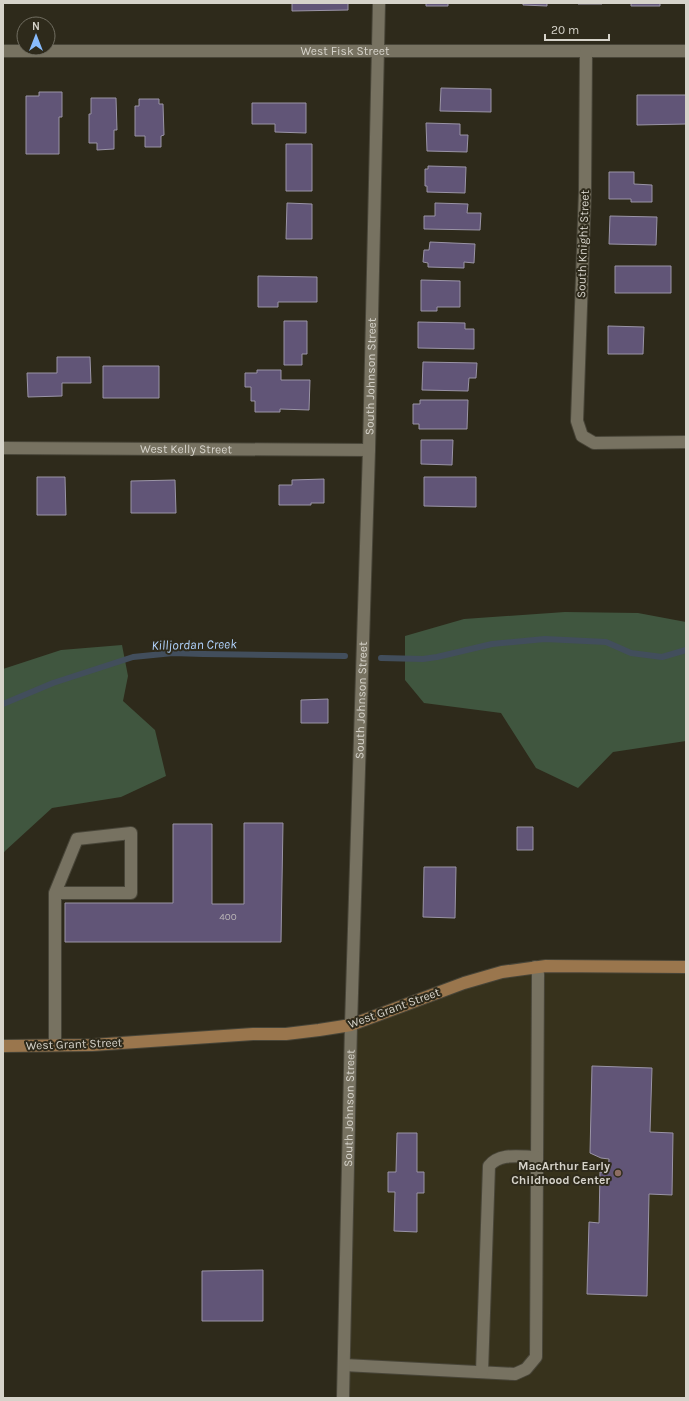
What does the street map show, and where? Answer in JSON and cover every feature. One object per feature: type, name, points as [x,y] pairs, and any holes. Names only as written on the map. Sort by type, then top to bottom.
[{"type":"main road","name":"West Grant Street","points":[[3,1046],[92,1045],[253,1034],[286,1034],[351,1025],[464,983],[502,972],[546,966],[686,967]]},
{"type":"street","name":"South Johnson Street","points":[[343,1398],[351,1025],[370,450],[379,3]]},
{"type":"street","name":"West Fisk Street","points":[[3,51],[686,51]]},
{"type":"street","name":"South Knight Street","points":[[586,52],[585,192],[577,422],[582,436],[594,443],[686,442]]},
{"type":"street","name":"West Kelly Street","points":[[3,448],[370,450]]},
{"type":"street","points":[[55,894],[131,894],[131,833],[77,839],[55,894],[55,1045]]},
{"type":"street","points":[[344,1366],[515,1374],[526,1369],[536,1357],[538,974],[536,967]]},
{"type":"street","points":[[482,1372],[489,1166],[494,1160],[504,1156],[537,1157]]},
{"type":"shaded area","points":[[686,967],[686,1398],[343,1398],[351,1025],[502,972]]},
{"type":"green space","points":[[565,612],[638,613],[686,622],[686,741],[613,752],[578,788],[536,768],[501,713],[424,703],[405,680],[405,636],[464,619]]},
{"type":"green space","points":[[122,645],[128,676],[123,701],[155,730],[166,776],[121,797],[52,808],[3,854],[3,669],[61,650]]},
{"type":"building","points":[[292,3],[348,3],[348,10],[292,11]]},
{"type":"building","points":[[426,3],[448,3],[448,6],[426,6]]},
{"type":"building","points":[[523,3],[547,3],[547,6],[523,5]]},
{"type":"building","points":[[602,3],[602,4],[578,4]]},
{"type":"building","points":[[631,3],[660,3],[660,6],[631,6]]},
{"type":"building","points":[[441,88],[491,89],[491,112],[440,111]]},
{"type":"building","points":[[39,92],[62,92],[62,117],[59,117],[59,154],[26,154],[26,96],[39,96]]},
{"type":"building","points":[[637,95],[686,95],[686,124],[637,125]]},
{"type":"building","points":[[91,98],[116,98],[117,130],[114,130],[114,149],[97,150],[97,143],[89,143],[89,114],[91,114]]},
{"type":"building","points":[[139,99],[159,99],[159,104],[163,104],[164,135],[161,136],[161,147],[145,147],[145,136],[135,136],[135,106],[139,106]]},
{"type":"building","points":[[252,103],[306,103],[306,133],[275,132],[275,124],[252,124]]},
{"type":"building","points":[[426,123],[460,124],[460,135],[468,135],[467,152],[427,151]]},
{"type":"building","points":[[286,144],[312,144],[312,191],[286,191]]},
{"type":"building","points":[[428,166],[466,167],[465,193],[427,192],[427,186],[425,186],[425,169],[428,169]]},
{"type":"building","points":[[609,172],[634,172],[634,184],[652,185],[652,202],[631,202],[631,199],[609,199]]},
{"type":"building","points":[[287,203],[312,204],[312,239],[286,239]]},
{"type":"building","points":[[435,203],[468,204],[467,213],[481,213],[480,230],[424,229],[424,216],[435,216]]},
{"type":"building","points":[[610,216],[657,217],[656,245],[609,244]]},
{"type":"building","points":[[430,242],[475,244],[474,263],[464,262],[464,268],[428,267],[428,263],[423,262],[424,250],[429,250]]},
{"type":"building","points":[[615,266],[671,266],[671,293],[615,293]]},
{"type":"building","points":[[258,276],[317,277],[317,302],[278,302],[278,307],[258,307]]},
{"type":"building","points":[[421,280],[460,281],[460,307],[437,307],[437,311],[421,311]]},
{"type":"building","points":[[284,321],[307,321],[307,354],[302,354],[302,365],[284,365]]},
{"type":"building","points":[[418,322],[465,323],[465,329],[474,329],[474,349],[418,348]]},
{"type":"building","points":[[608,326],[644,327],[643,354],[608,354]]},
{"type":"building","points":[[57,357],[90,357],[91,383],[62,383],[62,396],[28,397],[27,373],[57,373]]},
{"type":"building","points":[[423,362],[477,363],[476,378],[469,378],[468,391],[422,390]]},
{"type":"building","points":[[103,366],[159,366],[159,398],[103,398]]},
{"type":"building","points":[[257,370],[281,370],[281,380],[310,380],[309,410],[280,409],[280,412],[255,412],[255,401],[251,401],[251,387],[245,387],[245,373],[257,373]]},
{"type":"building","points":[[420,400],[468,400],[467,429],[419,429],[419,424],[413,424],[413,404],[420,404]]},
{"type":"building","points":[[421,440],[453,440],[452,465],[421,464]]},
{"type":"building","points":[[37,477],[65,477],[66,515],[37,515]]},
{"type":"building","points":[[424,477],[476,477],[476,507],[424,506]]},
{"type":"building","points":[[324,479],[324,503],[311,503],[311,505],[279,505],[279,485],[292,485],[292,480]]},
{"type":"building","points":[[175,480],[176,513],[131,513],[131,481]]},
{"type":"building","points":[[328,699],[328,723],[301,723],[301,700]]},
{"type":"building","points":[[244,823],[283,823],[281,942],[65,942],[65,903],[173,903],[173,824],[212,824],[212,904],[244,904]]},
{"type":"building","points":[[517,827],[533,827],[533,850],[517,850]]},
{"type":"building","points":[[424,867],[456,867],[455,918],[423,917]]},
{"type":"building","points":[[592,1066],[652,1068],[650,1132],[673,1133],[672,1195],[649,1194],[647,1296],[587,1294],[589,1222],[599,1223],[600,1172],[608,1173],[609,1159],[601,1158],[590,1153]]},
{"type":"building","points":[[397,1133],[417,1133],[417,1172],[424,1172],[424,1193],[417,1193],[417,1232],[394,1231],[395,1192],[388,1192],[388,1172],[396,1172]]},
{"type":"building","points":[[263,1270],[263,1321],[202,1321],[202,1271]]},
{"type":"waterway","name":"Killjordan Creek","points":[[381,658],[423,659],[492,644],[545,639],[606,642],[631,653],[662,657],[686,650]]},
{"type":"waterway","name":"Killjordan Creek","points":[[3,704],[53,683],[133,657],[173,653],[345,656]]},
{"type":"place","name":"MacArthur Early Childhood Center","points":[[618,1173]]}]
